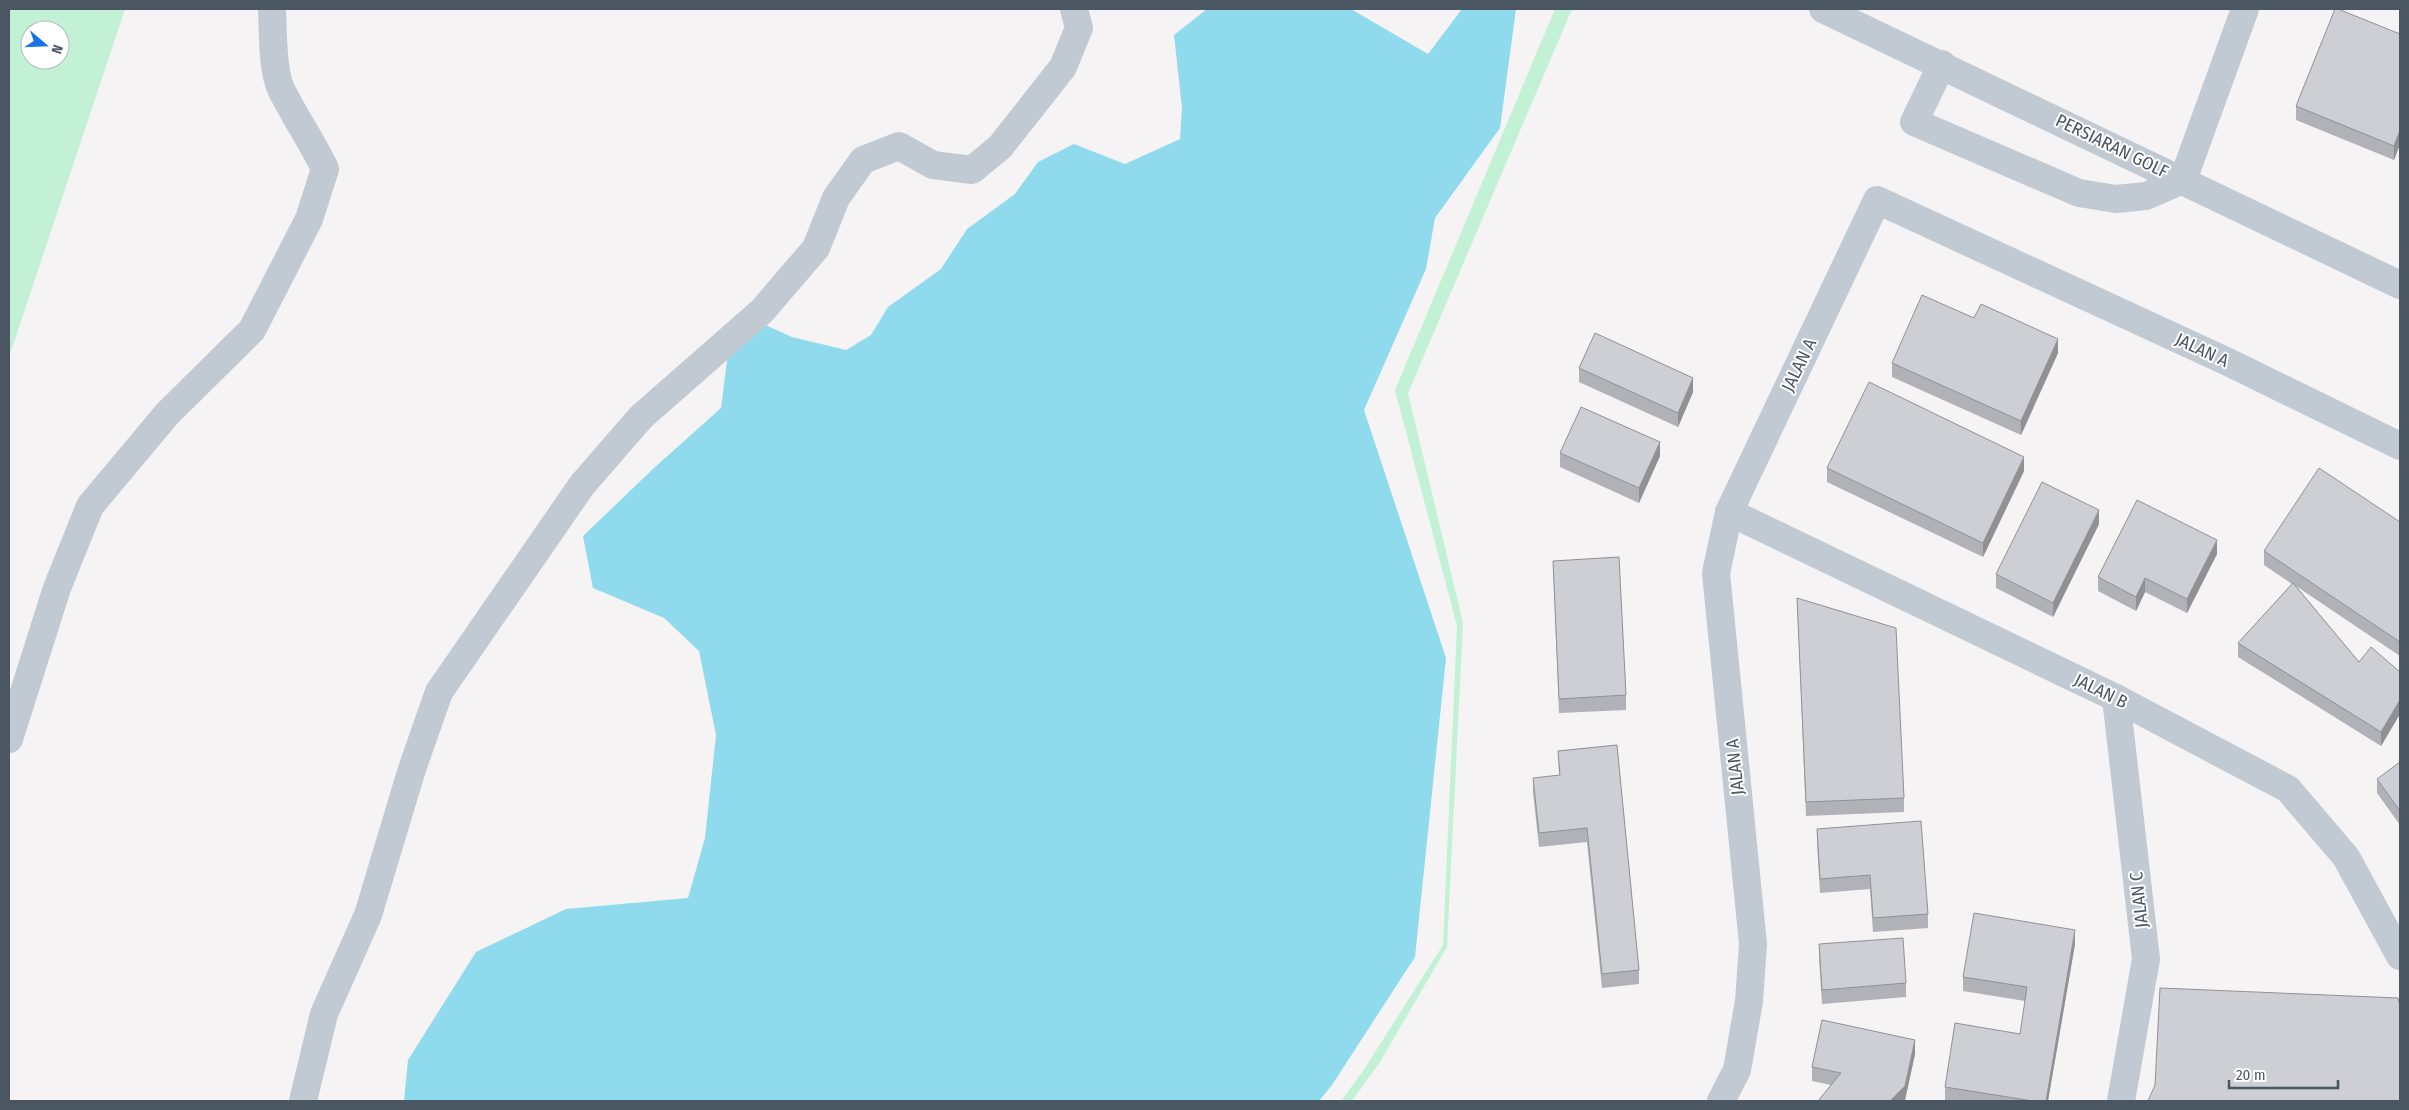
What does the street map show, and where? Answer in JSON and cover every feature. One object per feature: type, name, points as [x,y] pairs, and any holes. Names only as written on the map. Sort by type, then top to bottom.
[{"type":"street","points":[[9,738],[56,588],[90,506],[167,414],[252,330],[309,219],[325,169],[313,142],[280,87],[273,43],[272,9]]},
{"type":"street","points":[[303,1101],[324,1014],[368,915],[412,769],[439,692],[582,485],[642,417],[762,311],[816,248],[836,198],[863,160],[899,146],[933,164],[972,170],[1000,147],[1063,67],[1079,28],[1074,9]]},
{"type":"street","name":"PERSIARAN GOLF","points":[[1823,9],[1942,64],[2400,285]]},
{"type":"street","points":[[1942,64],[1914,122],[2079,193],[2116,199],[2146,196],[2184,180],[2244,9]]},
{"type":"street","name":"JALAN A","points":[[1721,1101],[1737,1070],[1749,1001],[1753,944],[1716,572],[1728,512],[1877,200],[2228,362],[2400,446]]},
{"type":"street","name":"JALAN B","points":[[1728,512],[2116,698],[2288,789],[2346,857],[2400,956]]},
{"type":"street","name":"JALAN C","points":[[2116,698],[2146,959],[2121,1101]]},
{"type":"green space","points":[[9,9],[125,9],[9,357]]},
{"type":"green space","points":[[1555,9],[1572,9],[1408,393],[1463,623],[1447,947],[1380,1062],[1352,1101],[1341,1101],[1365,1068],[1443,945],[1457,626],[1395,390]]},
{"type":"water","points":[[1207,9],[1351,9],[1428,54],[1462,9],[1516,9],[1500,128],[1435,218],[1426,269],[1364,410],[1446,658],[1415,957],[1332,1085],[1319,1101],[404,1101],[408,1060],[476,952],[566,909],[688,898],[705,838],[716,735],[699,651],[664,618],[593,588],[583,536],[654,468],[721,408],[729,345],[761,323],[792,337],[846,350],[871,335],[888,307],[941,269],[967,229],[1015,194],[1038,162],[1074,144],[1125,164],[1180,139],[1182,108],[1174,35]]},
{"type":"building","points":[[2335,9],[2400,34],[2400,130],[2394,146],[2296,106]]},
{"type":"building","points":[[1922,295],[1974,318],[1981,304],[2058,339],[2021,421],[1892,363]]},
{"type":"building","points":[[1595,333],[1693,378],[1678,413],[1579,368]]},
{"type":"building","points":[[1869,382],[2024,457],[1983,543],[1827,468]]},
{"type":"building","points":[[1581,407],[1660,442],[1639,488],[1560,453]]},
{"type":"building","points":[[2319,468],[2400,522],[2400,642],[2264,551]]},
{"type":"building","points":[[2042,482],[2099,510],[2053,603],[1996,574]]},
{"type":"building","points":[[2137,500],[2217,540],[2187,599],[2145,578],[2136,597],[2098,577]]},
{"type":"building","points":[[1619,557],[1626,695],[1559,699],[1553,561]]},
{"type":"building","points":[[2293,583],[2359,662],[2371,647],[2400,672],[2400,700],[2381,732],[2238,643]]},
{"type":"building","points":[[1797,598],[1896,628],[1904,798],[1806,802]]},
{"type":"building","points":[[1617,745],[1639,970],[1602,974],[1587,828],[1539,833],[1533,778],[1560,775],[1558,751]]},
{"type":"building","points":[[2400,762],[2400,811],[2377,779]]},
{"type":"building","points":[[1921,821],[1928,914],[1873,918],[1870,875],[1820,879],[1817,829]]},
{"type":"building","points":[[1974,913],[2075,930],[2046,1101],[2033,1101],[1945,1087],[1955,1023],[2020,1034],[2027,987],[1963,977]]},
{"type":"building","points":[[1903,938],[1906,983],[1822,990],[1819,944]]},
{"type":"building","points":[[2160,988],[2398,998],[2400,1006],[2400,1101],[2148,1101],[2155,1085]]},
{"type":"building","points":[[1822,1020],[1915,1040],[1905,1086],[1890,1101],[1818,1101],[1841,1073],[1812,1067]]}]
